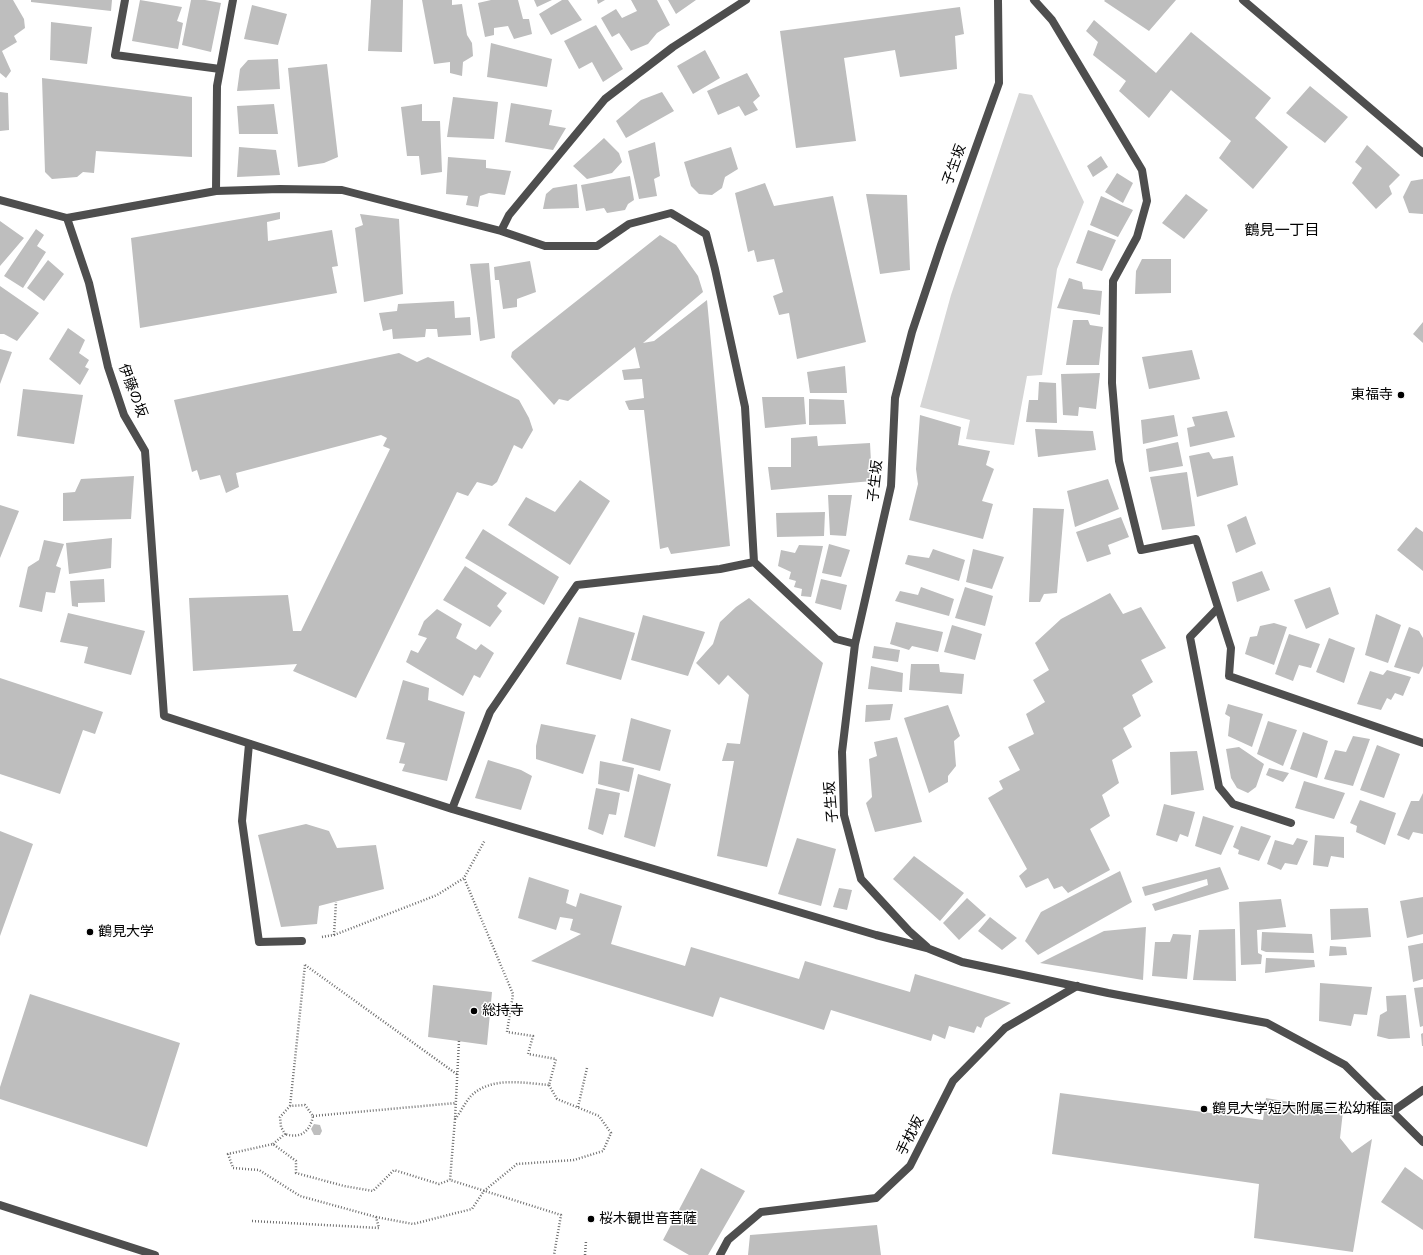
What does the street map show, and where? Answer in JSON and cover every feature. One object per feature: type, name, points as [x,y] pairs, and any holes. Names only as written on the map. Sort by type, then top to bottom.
[{"type":"street","points":[[125,0],[115,55],[220,69]]},
{"type":"street","points":[[216,191],[217,86],[233,0]]},
{"type":"street","points":[[501,231],[509,214],[605,99],[673,47],[746,0]]},
{"type":"street","name":"子生坂","points":[[927,948],[909,931],[861,879],[844,815],[842,752],[855,644],[891,486],[895,398],[912,332],[941,245],[999,83],[998,0]]},
{"type":"street","points":[[1034,0],[1052,20],[1142,170],[1147,201],[1137,237],[1113,281],[1112,383],[1119,460],[1141,550],[1196,540],[1231,648],[1229,676],[1423,743]]},
{"type":"street","points":[[1243,0],[1423,153]]},
{"type":"street","points":[[0,200],[67,218],[216,191],[280,189],[342,190],[501,231],[545,246],[597,246],[629,224],[671,213],[706,234],[715,269],[745,407],[754,562],[836,639],[855,644]]},
{"type":"street","name":"伊藤の坂","points":[[67,218],[89,282],[108,367],[124,416],[145,451],[164,716],[250,744]]},
{"type":"street","points":[[452,809],[490,712],[577,584],[720,569],[754,562]]},
{"type":"street","points":[[1218,608],[1190,638],[1219,787],[1233,804],[1292,822]]},
{"type":"street","points":[[302,941],[259,942],[242,821],[250,744],[452,809],[876,936],[927,948],[962,962],[1267,1023],[1345,1065],[1423,1142]]},
{"type":"street","name":"手枕坂","points":[[720,1255],[728,1240],[761,1212],[876,1198],[910,1166],[953,1081],[1005,1028],[1077,986]]},
{"type":"street","points":[[1393,1111],[1423,1090]]},
{"type":"street","points":[[0,1205],[155,1255]]},
{"type":"path","points":[[290,1106],[305,1105],[313,1116],[311,1126],[302,1134],[293,1137],[284,1134],[281,1127],[280,1117],[290,1106],[305,965],[302,941],[334,935],[437,895],[464,878],[495,821]]},
{"type":"path","points":[[284,1134],[273,1144],[228,1154],[233,1168],[259,1170],[300,1196],[376,1217],[413,1224],[472,1209],[484,1191],[517,1164],[574,1160],[603,1151],[611,1133],[599,1116],[557,1099],[549,1085],[556,1059],[528,1054],[533,1036],[507,1032],[513,994],[464,878]]},
{"type":"path","points":[[334,935],[336,902]]},
{"type":"path","points":[[305,965],[458,1075]]},
{"type":"path","points":[[450,1180],[456,1119],[459,1041]]},
{"type":"path","points":[[578,1107],[587,1068]]},
{"type":"path","points":[[456,1119],[472,1096],[488,1085],[513,1082],[549,1085]]},
{"type":"path","points":[[313,1116],[457,1103]]},
{"type":"path","points":[[273,1144],[296,1161],[296,1173],[344,1186],[373,1191],[394,1170],[438,1184],[450,1180],[561,1215],[554,1255]]},
{"type":"path","points":[[252,1221],[379,1228],[376,1217]]},
{"type":"path","points":[[585,1255],[586,1241]]},
{"type":"shaded area","points":[[1019,93],[1032,95],[1084,202],[1057,269],[1042,375],[1027,376],[1014,445],[966,439],[970,420],[920,407],[951,295]]},
{"type":"building","points":[[0,0],[13,0],[24,19],[25,28],[14,36],[17,42],[2,51],[11,71],[6,78],[0,73]]},
{"type":"building","points":[[31,0],[112,0],[111,11],[31,2]]},
{"type":"building","points":[[140,0],[182,7],[177,21],[183,23],[178,49],[132,41]]},
{"type":"building","points":[[191,0],[205,0],[221,3],[211,52],[182,45]]},
{"type":"building","points":[[371,0],[403,0],[402,52],[368,51]]},
{"type":"building","points":[[422,0],[452,0],[452,5],[462,4],[467,35],[472,43],[473,56],[463,62],[462,76],[450,73],[450,62],[434,64]]},
{"type":"building","points":[[491,0],[518,0],[523,19],[529,19],[532,34],[514,39],[508,26],[494,28],[494,35],[485,37],[478,3]]},
{"type":"building","points":[[534,0],[552,0],[537,7]]},
{"type":"building","points":[[562,0],[568,0],[582,20],[551,35],[539,14]]},
{"type":"building","points":[[597,0],[605,0],[598,4]]},
{"type":"building","points":[[631,0],[657,0],[670,25],[657,33],[648,44],[631,51],[619,33],[612,37],[601,18],[616,9],[622,18],[637,11]]},
{"type":"building","points":[[668,0],[696,0],[676,14]]},
{"type":"building","points":[[1176,0],[1149,31],[1104,1]]},
{"type":"building","points":[[252,5],[287,14],[278,45],[244,39]]},
{"type":"building","points":[[960,7],[964,34],[955,36],[957,69],[900,77],[895,50],[844,58],[856,141],[796,148],[780,31]]},
{"type":"building","points":[[1094,20],[1156,73],[1191,32],[1271,98],[1255,118],[1288,147],[1253,189],[1219,158],[1231,141],[1171,90],[1149,118],[1119,91],[1126,81],[1093,55],[1098,42],[1086,31]]},
{"type":"building","points":[[51,22],[92,27],[87,64],[50,60]]},
{"type":"building","points":[[596,25],[623,69],[603,82],[592,62],[579,69],[564,41]]},
{"type":"building","points":[[491,43],[552,59],[547,87],[487,77]]},
{"type":"building","points":[[705,50],[720,78],[693,94],[677,66]]},
{"type":"building","points":[[278,59],[280,89],[237,91],[240,69],[248,60]]},
{"type":"building","points":[[327,64],[338,157],[324,163],[298,167],[288,68]]},
{"type":"building","points":[[747,73],[760,96],[753,102],[758,110],[745,116],[739,106],[718,115],[707,91]]},
{"type":"building","points":[[42,78],[192,97],[192,157],[96,151],[94,173],[83,172],[77,177],[52,179],[45,172]]},
{"type":"building","points":[[1310,86],[1348,117],[1325,143],[1286,113]]},
{"type":"building","points":[[0,92],[8,93],[9,130],[0,131]]},
{"type":"building","points":[[662,92],[674,111],[626,138],[616,121],[641,100]]},
{"type":"building","points":[[453,97],[498,102],[494,139],[447,137]]},
{"type":"building","points":[[511,103],[552,110],[549,125],[566,128],[553,150],[505,142]]},
{"type":"building","points":[[274,104],[278,134],[239,134],[237,106]]},
{"type":"building","points":[[422,104],[422,121],[440,121],[442,172],[421,175],[419,156],[407,156],[401,107]]},
{"type":"building","points":[[604,138],[619,153],[622,162],[612,173],[587,179],[573,166]]},
{"type":"building","points":[[655,142],[660,176],[654,179],[657,196],[639,199],[628,151]]},
{"type":"building","points":[[1367,145],[1400,175],[1389,186],[1392,194],[1376,209],[1352,183],[1362,168],[1355,162]]},
{"type":"building","points":[[239,147],[276,150],[280,175],[237,177]]},
{"type":"building","points":[[731,147],[738,169],[725,177],[722,188],[712,195],[699,194],[691,186],[684,162]]},
{"type":"building","points":[[1101,156],[1108,167],[1093,177],[1087,166]]},
{"type":"building","points":[[448,157],[486,160],[486,168],[511,171],[505,195],[489,193],[480,196],[478,207],[466,205],[468,196],[446,194]]},
{"type":"building","points":[[1117,173],[1133,183],[1123,203],[1105,192]]},
{"type":"building","points":[[630,176],[634,200],[628,204],[625,210],[607,213],[604,208],[586,211],[581,185]]},
{"type":"building","points":[[1423,179],[1423,214],[1409,213],[1403,197],[1411,181]]},
{"type":"building","points":[[765,183],[774,206],[833,196],[866,342],[797,359],[789,313],[779,315],[773,296],[783,292],[774,259],[757,262],[754,250],[748,252],[735,193]]},
{"type":"building","points":[[577,184],[579,208],[543,209],[546,194],[553,188]]},
{"type":"building","points":[[866,194],[907,195],[910,270],[880,274]]},
{"type":"building","points":[[1186,194],[1208,210],[1184,239],[1162,223]]},
{"type":"building","points":[[1101,196],[1133,210],[1118,237],[1090,225]]},
{"type":"building","points":[[280,212],[280,219],[267,222],[268,241],[332,230],[338,266],[332,267],[337,293],[140,328],[131,238]]},
{"type":"building","points":[[360,214],[399,219],[403,294],[364,302],[355,228],[363,225]]},
{"type":"building","points":[[0,221],[24,238],[0,266]]},
{"type":"building","points":[[36,229],[44,235],[37,246],[46,252],[23,288],[4,276]]},
{"type":"building","points":[[1088,230],[1116,240],[1102,271],[1076,263]]},
{"type":"building","points":[[660,235],[676,245],[698,276],[703,292],[643,343],[654,341],[707,300],[730,546],[671,554],[668,547],[660,549],[644,410],[629,410],[625,401],[644,398],[642,379],[624,380],[622,370],[640,368],[635,347],[568,401],[559,399],[554,405],[511,357],[512,352]]},
{"type":"building","points":[[1142,259],[1171,259],[1171,293],[1135,294],[1136,271]]},
{"type":"building","points":[[48,260],[64,274],[44,301],[27,288]]},
{"type":"building","points":[[530,261],[536,292],[517,299],[517,307],[503,309],[499,280],[495,280],[494,267]]},
{"type":"building","points":[[489,263],[495,338],[480,341],[470,264]]},
{"type":"building","points":[[1069,278],[1082,282],[1083,289],[1102,291],[1100,315],[1057,308]]},
{"type":"building","points":[[0,286],[39,313],[17,341],[4,334],[0,334]]},
{"type":"building","points":[[454,301],[455,318],[470,317],[471,335],[438,337],[437,329],[426,329],[425,337],[393,339],[392,329],[383,331],[379,313],[397,311],[398,304]]},
{"type":"building","points":[[1073,320],[1088,320],[1090,325],[1103,327],[1099,365],[1066,365]]},
{"type":"building","points":[[1423,322],[1423,343],[1413,334]]},
{"type":"building","points":[[68,328],[85,340],[79,353],[89,360],[85,367],[89,369],[80,385],[49,359]]},
{"type":"building","points":[[0,349],[12,352],[0,384]]},
{"type":"building","points":[[1192,350],[1200,379],[1149,389],[1142,357]]},
{"type":"building","points":[[399,353],[417,362],[428,357],[519,400],[529,418],[533,430],[522,449],[514,445],[497,482],[492,486],[477,482],[468,496],[457,492],[356,698],[293,671],[297,664],[193,671],[189,598],[288,595],[293,631],[301,631],[390,449],[383,446],[387,438],[381,435],[236,473],[239,487],[226,493],[220,475],[200,480],[197,470],[192,472],[174,400]]},
{"type":"building","points":[[845,366],[847,393],[810,393],[807,372]]},
{"type":"building","points":[[1100,373],[1096,409],[1079,407],[1078,416],[1063,415],[1061,374]]},
{"type":"building","points":[[1039,382],[1056,383],[1057,423],[1026,422],[1029,400],[1038,400]]},
{"type":"building","points":[[23,389],[83,395],[74,444],[17,436]]},
{"type":"building","points":[[762,397],[804,397],[806,424],[765,428]]},
{"type":"building","points":[[809,399],[844,400],[846,424],[809,425]]},
{"type":"building","points":[[1227,411],[1235,437],[1190,447],[1187,428],[1195,426],[1192,417]]},
{"type":"building","points":[[920,415],[961,427],[958,445],[990,451],[986,465],[994,469],[982,501],[993,504],[983,539],[909,520],[918,484],[916,469]]},
{"type":"building","points":[[1174,415],[1178,436],[1143,444],[1141,420]]},
{"type":"building","points":[[1035,429],[1093,431],[1096,450],[1038,457]]},
{"type":"building","points":[[817,436],[818,446],[870,443],[872,481],[771,490],[768,467],[791,467],[791,438]]},
{"type":"building","points":[[1178,442],[1183,466],[1149,472],[1146,449]]},
{"type":"building","points":[[1209,452],[1213,459],[1233,456],[1238,485],[1197,497],[1189,456]]},
{"type":"building","points":[[1187,472],[1195,526],[1162,530],[1150,477]]},
{"type":"building","points":[[134,476],[131,519],[63,521],[63,493],[75,492],[81,479]]},
{"type":"building","points":[[1108,479],[1119,509],[1075,527],[1067,491]]},
{"type":"building","points":[[580,480],[610,501],[570,565],[508,525],[526,497],[555,512]]},
{"type":"building","points":[[828,495],[852,495],[846,536],[830,535]]},
{"type":"building","points":[[0,505],[19,511],[0,558]]},
{"type":"building","points":[[1033,508],[1064,509],[1057,593],[1044,594],[1040,602],[1029,602]]},
{"type":"building","points":[[825,512],[824,536],[777,537],[776,513]]},
{"type":"building","points":[[1246,516],[1256,544],[1236,553],[1227,525]]},
{"type":"building","points":[[1121,517],[1129,537],[1108,545],[1111,554],[1087,562],[1076,532]]},
{"type":"building","points":[[1416,527],[1423,532],[1423,571],[1397,550]]},
{"type":"building","points":[[483,529],[559,577],[544,605],[465,558]]},
{"type":"building","points":[[112,538],[111,568],[69,574],[66,543]]},
{"type":"building","points":[[44,540],[64,544],[56,566],[61,568],[55,593],[46,592],[42,612],[19,607],[28,567],[39,560]]},
{"type":"building","points":[[829,544],[850,550],[841,577],[822,573]]},
{"type":"building","points":[[799,545],[823,546],[811,597],[801,596],[802,589],[794,587],[796,581],[789,579],[791,572],[778,566],[781,550],[795,553]]},
{"type":"building","points":[[933,549],[965,560],[959,581],[905,564],[908,555],[929,558]]},
{"type":"building","points":[[973,549],[1004,557],[992,589],[966,582]]},
{"type":"building","points":[[465,566],[507,593],[497,606],[502,611],[490,627],[443,600]]},
{"type":"building","points":[[1262,571],[1270,590],[1237,602],[1232,582]]},
{"type":"building","points":[[104,579],[105,602],[78,603],[78,607],[72,606],[70,581]]},
{"type":"building","points":[[821,579],[847,585],[841,610],[815,603]]},
{"type":"building","points":[[921,587],[954,599],[949,616],[895,601],[900,591],[918,595]]},
{"type":"building","points":[[965,587],[993,596],[985,626],[955,618]]},
{"type":"building","points":[[1330,587],[1339,614],[1306,629],[1294,600]]},
{"type":"building","points":[[1110,593],[1123,614],[1141,607],[1166,648],[1141,660],[1153,682],[1132,695],[1141,716],[1123,728],[1132,747],[1112,760],[1119,783],[1102,795],[1110,816],[1090,829],[1110,870],[1068,893],[1062,886],[1054,889],[1048,878],[1026,888],[1019,876],[1027,869],[988,798],[1003,789],[999,781],[1020,770],[1008,747],[1034,734],[1026,714],[1045,702],[1033,680],[1049,670],[1035,643],[1061,619]]},
{"type":"building","points":[[749,598],[823,663],[767,867],[717,856],[734,761],[722,761],[727,743],[740,744],[749,695],[728,675],[719,685],[696,663],[713,644],[720,622],[736,607]]},
{"type":"building","points":[[437,609],[462,624],[456,638],[476,650],[481,644],[494,653],[480,678],[474,675],[463,696],[406,662],[411,650],[418,653],[427,638],[418,635],[424,621]]},
{"type":"building","points":[[68,613],[145,631],[131,675],[84,663],[88,647],[60,642]]},
{"type":"building","points":[[1376,614],[1401,625],[1388,663],[1365,655]]},
{"type":"building","points":[[643,615],[705,632],[688,676],[631,660]]},
{"type":"building","points":[[579,617],[635,633],[621,680],[566,664]]},
{"type":"building","points":[[896,622],[943,632],[938,652],[912,646],[909,650],[890,644]]},
{"type":"building","points":[[1274,623],[1287,627],[1274,665],[1245,654],[1250,637],[1257,636],[1260,626]]},
{"type":"building","points":[[952,625],[982,634],[975,660],[944,652]]},
{"type":"building","points":[[1409,627],[1419,631],[1423,638],[1423,666],[1419,674],[1394,667]]},
{"type":"building","points":[[1289,634],[1320,644],[1311,668],[1299,665],[1293,681],[1275,674]]},
{"type":"building","points":[[1329,638],[1355,648],[1344,683],[1316,672]]},
{"type":"building","points":[[874,646],[900,650],[898,662],[872,658]]},
{"type":"building","points":[[911,664],[939,664],[940,672],[964,674],[962,694],[909,690]]},
{"type":"building","points":[[871,666],[903,673],[902,692],[868,689]]},
{"type":"building","points":[[1387,670],[1411,677],[1403,696],[1395,693],[1391,700],[1387,698],[1381,710],[1357,704],[1370,671],[1383,675]]},
{"type":"building","points":[[0,678],[103,712],[95,734],[83,730],[60,794],[0,774]]},
{"type":"building","points":[[403,680],[429,688],[428,700],[465,712],[447,781],[402,771],[405,764],[399,763],[405,743],[386,739]]},
{"type":"building","points":[[893,704],[890,720],[865,722],[866,705]]},
{"type":"building","points":[[1228,704],[1263,714],[1252,747],[1228,736],[1230,717],[1225,714]]},
{"type":"building","points":[[948,705],[960,736],[954,741],[956,766],[948,776],[948,782],[929,793],[904,718]]},
{"type":"building","points":[[631,718],[671,730],[660,771],[622,761]]},
{"type":"building","points":[[1268,721],[1297,730],[1283,766],[1257,754]]},
{"type":"building","points":[[541,724],[596,735],[583,774],[536,759],[536,746]]},
{"type":"building","points":[[1303,732],[1328,741],[1317,778],[1290,769]]},
{"type":"building","points":[[1353,736],[1370,739],[1353,786],[1324,779],[1335,750],[1346,752]]},
{"type":"building","points":[[897,737],[922,822],[875,832],[866,803],[872,797],[869,759],[877,756],[874,742]]},
{"type":"building","points":[[1377,745],[1400,754],[1384,798],[1360,790]]},
{"type":"building","points":[[1239,747],[1264,764],[1256,787],[1248,793],[1237,788],[1231,778],[1226,749]]},
{"type":"building","points":[[1197,751],[1204,790],[1171,795],[1170,752]]},
{"type":"building","points":[[488,760],[521,770],[532,776],[521,810],[475,798]]},
{"type":"building","points":[[600,761],[634,768],[629,792],[598,784]]},
{"type":"building","points":[[1269,768],[1289,773],[1283,782],[1266,775]]},
{"type":"building","points":[[638,774],[671,784],[655,847],[624,837]]},
{"type":"building","points":[[1304,781],[1345,793],[1334,819],[1295,808]]},
{"type":"building","points":[[596,788],[620,793],[616,815],[609,814],[603,835],[588,829]]},
{"type":"building","points":[[1423,793],[1423,834],[1413,832],[1409,840],[1397,835],[1411,801],[1419,801]]},
{"type":"building","points":[[1360,800],[1396,813],[1385,845],[1356,832],[1357,826],[1350,823]]},
{"type":"building","points":[[1164,804],[1195,812],[1188,837],[1180,834],[1177,842],[1156,835]]},
{"type":"building","points":[[1203,816],[1234,826],[1221,855],[1195,846]]},
{"type":"building","points":[[306,824],[329,831],[337,848],[376,845],[384,889],[319,906],[317,924],[281,927],[258,835]]},
{"type":"building","points":[[1241,826],[1271,836],[1259,861],[1238,854],[1239,850],[1233,847]]},
{"type":"building","points":[[0,831],[33,844],[0,936]]},
{"type":"building","points":[[1315,835],[1344,837],[1344,858],[1331,856],[1328,867],[1313,865]]},
{"type":"building","points":[[797,838],[836,849],[821,906],[778,894]]},
{"type":"building","points":[[1297,838],[1308,841],[1297,865],[1285,863],[1281,870],[1267,864],[1275,840],[1293,845]]},
{"type":"building","points":[[914,856],[964,893],[940,921],[893,879]]},
{"type":"building","points":[[1220,867],[1229,889],[1155,911],[1152,904],[1208,885],[1207,879],[1145,896],[1142,887]]},
{"type":"building","points":[[1120,871],[1132,902],[1038,955],[1025,941],[1041,912]]},
{"type":"building","points":[[529,877],[569,890],[566,903],[576,907],[580,893],[622,906],[611,944],[685,966],[691,947],[799,979],[805,961],[910,992],[915,974],[1011,1003],[985,1018],[981,1028],[977,1026],[974,1033],[949,1026],[945,1039],[933,1034],[931,1041],[831,1010],[824,1030],[720,997],[713,1017],[531,961],[581,934],[570,930],[573,919],[560,917],[556,930],[518,918]]},
{"type":"building","points":[[839,888],[852,890],[847,910],[833,907]]},
{"type":"building","points":[[1423,897],[1423,934],[1407,938],[1400,901]]},
{"type":"building","points":[[967,898],[986,915],[959,940],[943,923]]},
{"type":"building","points":[[1281,899],[1286,927],[1257,930],[1258,953],[1262,955],[1261,964],[1241,965],[1239,902]]},
{"type":"building","points":[[1368,908],[1371,937],[1331,940],[1330,909]]},
{"type":"building","points":[[990,917],[1017,938],[1002,950],[978,931]]},
{"type":"building","points":[[1146,927],[1143,980],[1040,963],[1104,931]]},
{"type":"building","points":[[1235,929],[1236,981],[1193,980],[1199,930]]},
{"type":"building","points":[[1262,932],[1312,934],[1314,953],[1266,952],[1261,950]]},
{"type":"building","points":[[1173,934],[1191,935],[1187,979],[1152,976],[1155,942],[1170,942]]},
{"type":"building","points":[[1423,943],[1423,979],[1413,982],[1408,946]]},
{"type":"building","points":[[1330,946],[1346,947],[1347,955],[1329,956]]},
{"type":"building","points":[[1266,958],[1314,960],[1315,967],[1265,973]]},
{"type":"building","points":[[1320,983],[1372,987],[1367,1015],[1354,1014],[1351,1026],[1319,1021]]},
{"type":"building","points":[[433,985],[492,992],[487,1045],[428,1037]]},
{"type":"building","points":[[1423,987],[1423,1026],[1420,1027],[1414,988]]},
{"type":"building","points":[[30,994],[180,1043],[147,1147],[0,1099],[0,1087]]},
{"type":"building","points":[[1406,995],[1410,1038],[1389,1039],[1377,1036],[1380,1015],[1387,1011],[1386,996]]},
{"type":"building","points":[[1423,1033],[1423,1046],[1422,1046],[1421,1034]]},
{"type":"building","points":[[1060,1093],[1263,1120],[1266,1098],[1343,1111],[1340,1138],[1352,1153],[1372,1139],[1353,1252],[1254,1238],[1259,1184],[1052,1154]]},
{"type":"building","points":[[314,1124],[320,1125],[322,1131],[320,1135],[314,1135],[311,1129]]},
{"type":"building","points":[[1405,1167],[1423,1180],[1423,1230],[1381,1202]]},
{"type":"building","points":[[701,1168],[745,1191],[708,1255],[689,1255],[663,1240]]},
{"type":"building","points":[[877,1225],[881,1255],[748,1255],[750,1235]]},
{"type":"place","name":"東福寺","points":[[1401,395]]},
{"type":"place","name":"鶴見大学","points":[[90,932]]},
{"type":"place","name":"総持寺","points":[[474,1011]]},
{"type":"place","name":"鶴見大学短大附属三松幼稚園","points":[[1204,1109]]},
{"type":"place","name":"桜木観世音菩薩","points":[[591,1219]]},
{"type":"district","name":"鶴見一丁目","points":[[1282,231]]}]
